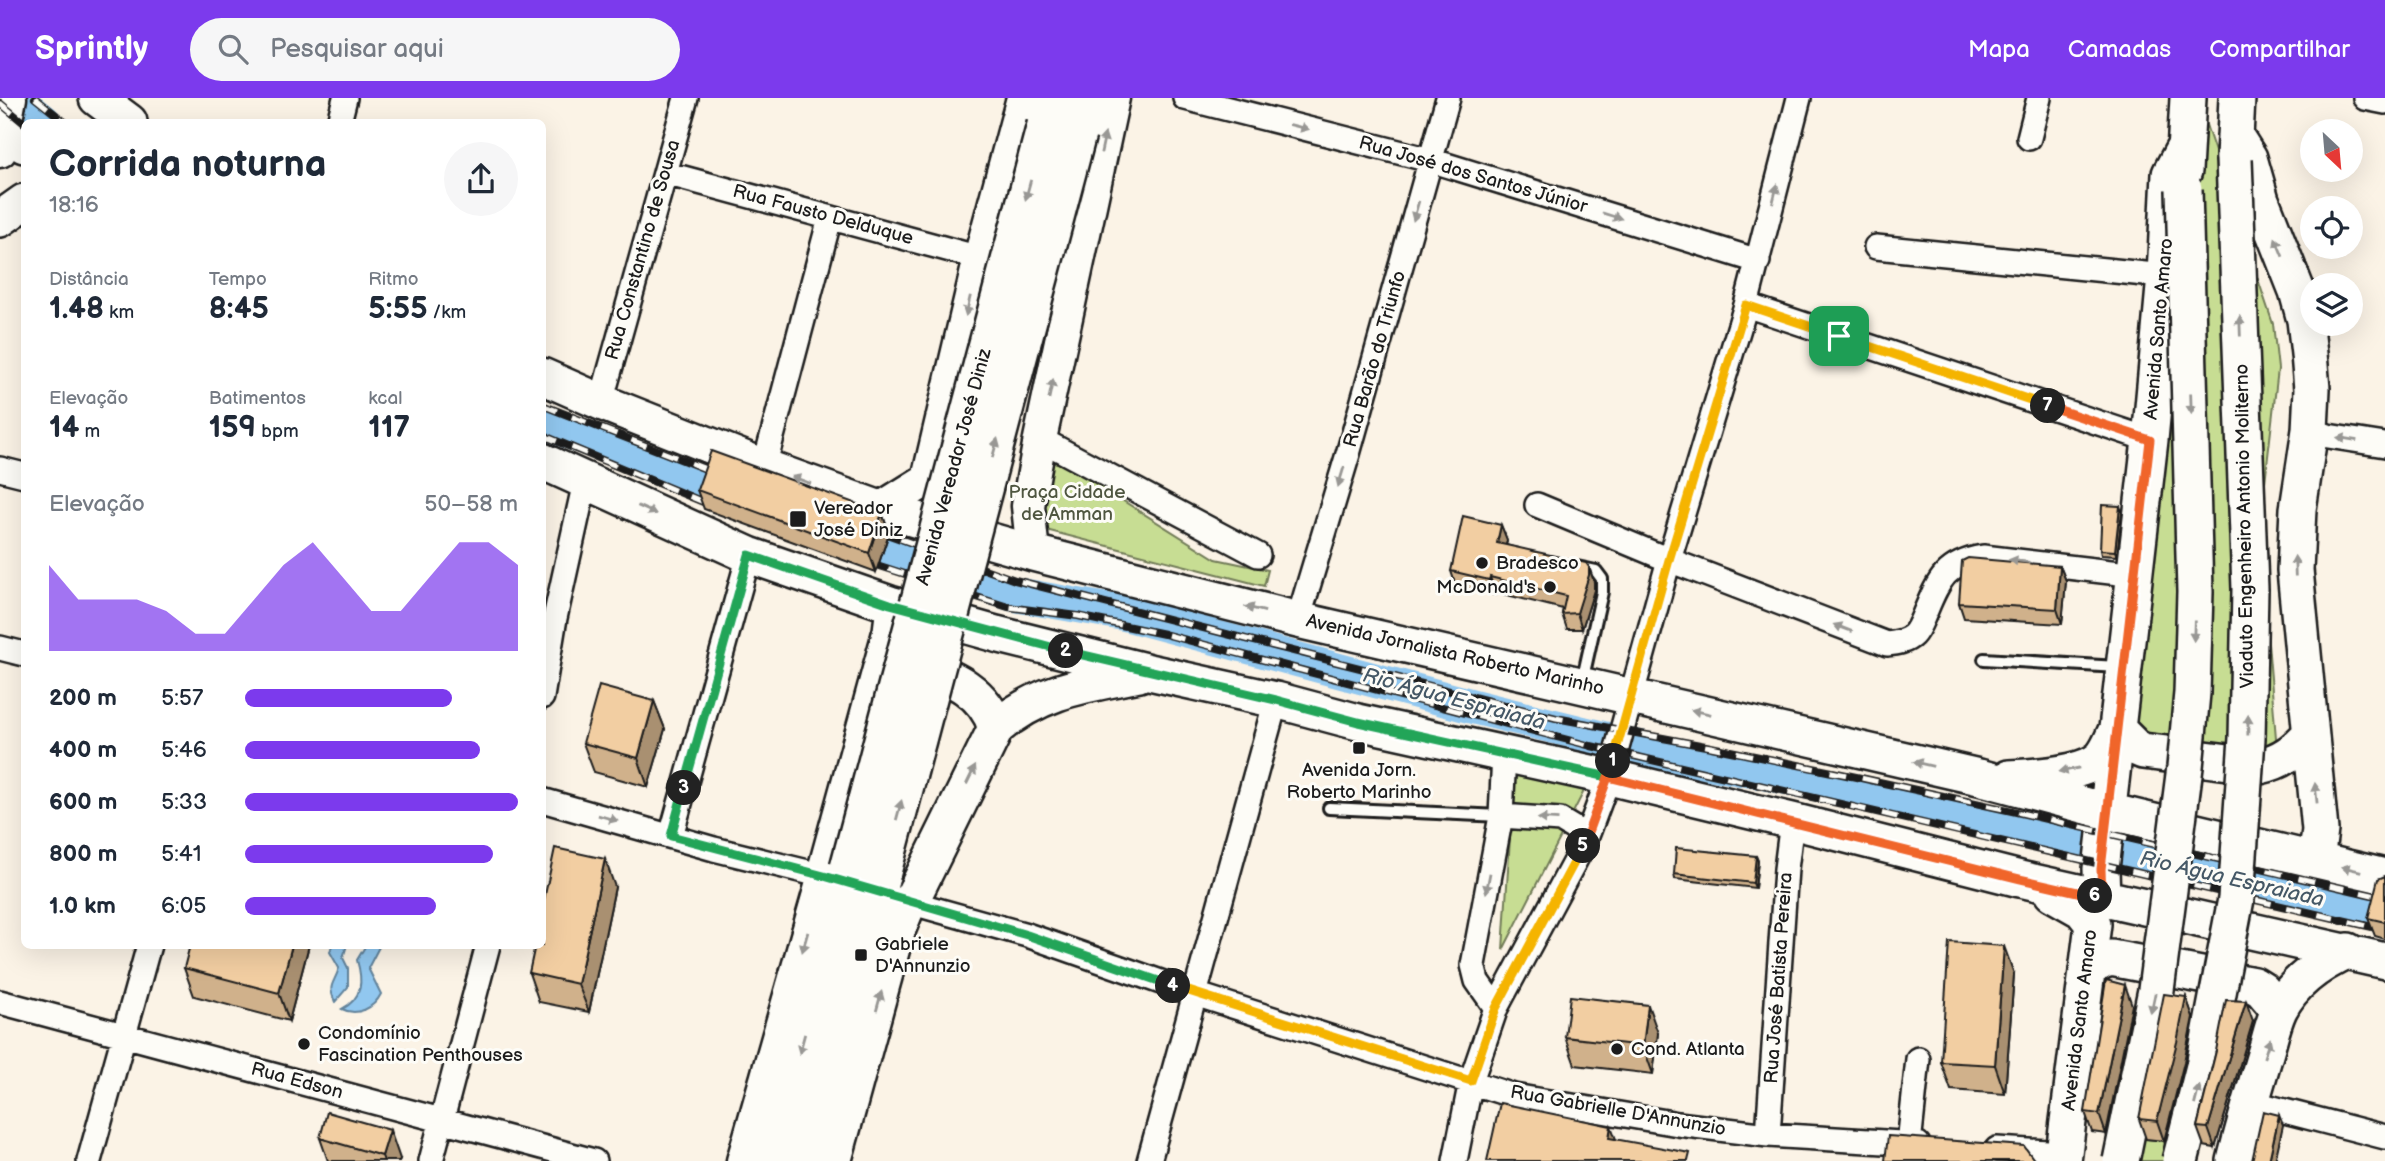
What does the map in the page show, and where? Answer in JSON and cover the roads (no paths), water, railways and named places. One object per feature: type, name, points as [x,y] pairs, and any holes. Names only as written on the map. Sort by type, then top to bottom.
[{"type":"main road","points":[[97,98],[125,119]]},
{"type":"main road","name":"Avenida Vereador José Diniz","points":[[807,1161],[890,890],[1087,98]]},
{"type":"main road","name":"Avenida Santo Amaro","points":[[2101,883],[2150,440],[2165,276],[2170,174],[2184,148],[2188,98]]},
{"type":"main road","points":[[2237,98],[2234,148],[2249,158],[2261,200],[2297,291],[2305,320],[2312,390],[2310,430],[2298,509],[2295,570],[2320,830],[2316,861]]},
{"type":"main road","name":"Avenida Vereador José Diniz","points":[[772,1161],[838,876],[1049,111]]},
{"type":"main road","points":[[2121,1161],[2156,990],[2192,693],[2195,592],[2184,148]]},
{"type":"main road","name":"Viaduto Engenheiro Antonio Moliterno","points":[[2180,1161],[2204,1066],[2236,899],[2248,738],[2250,589],[2234,148]]},
{"type":"main road","points":[[0,219],[21,204]]},
{"type":"main road","points":[[0,231],[21,227]]},
{"type":"main road","name":"Avenida Jornalista Roberto Marinho","points":[[546,378],[764,467],[880,509],[1033,553],[1298,620],[1989,780],[2106,822],[2316,861],[2385,877]]},
{"type":"main road","points":[[546,463],[749,555],[890,604],[996,634],[1358,722],[1609,775],[2020,879],[2101,883],[2385,961]]},
{"type":"main road","points":[[838,876],[891,631],[893,615],[890,604]]},
{"type":"main road","points":[[882,663],[890,657],[900,656],[955,680],[974,691],[990,713],[996,728]]},
{"type":"main road","points":[[890,890],[996,728],[1016,711],[1059,691],[1149,672]]},
{"type":"main road","points":[[1989,780],[2056,773],[2087,766],[2104,756],[2117,729],[2136,748],[2143,751],[2260,766],[2276,762],[2294,751],[2310,734]]},
{"type":"main road","name":"Avenida Santo Amaro","points":[[2020,879],[2058,896],[2089,916],[2093,924],[2063,1157]]},
{"type":"main road","points":[[2235,1161],[2250,1102],[2279,1010],[2312,971],[2348,951]]},
{"type":"main road","points":[[2087,970],[2111,958],[2254,985],[2262,990],[2279,1010]]},
{"type":"street","points":[[340,119],[345,98]]},
{"type":"street","name":"Rua Constantino de Sousa","points":[[601,402],[686,98]]},
{"type":"street","name":"Avenida Vereador José Diniz","points":[[880,509],[928,478],[980,258],[1023,98]]},
{"type":"street","points":[[1033,553],[1028,506],[1113,98]]},
{"type":"street","name":"Rua José dos Santos Júnior","points":[[1185,98],[1430,160],[1758,261]]},
{"type":"street","name":"Rua Barão do Triunfo","points":[[1298,620],[1348,454],[1448,98]]},
{"type":"street","points":[[1455,1161],[1471,1081],[1496,1008],[1584,844],[1609,775],[1669,560],[1746,305],[1799,98]]},
{"type":"street","points":[[2029,138],[2039,98]]},
{"type":"street","points":[[2365,98],[2385,102]]},
{"type":"street","name":"Rua Fausto Delduque","points":[[665,173],[980,258]]},
{"type":"street","points":[[764,467],[831,218]]},
{"type":"street","points":[[1875,247],[2165,276]]},
{"type":"street","points":[[1746,305],[2150,440]]},
{"type":"street","points":[[2310,430],[2328,436],[2385,445]]},
{"type":"street","points":[[1040,439],[1258,555]]},
{"type":"street","points":[[0,469],[21,474]]},
{"type":"street","points":[[928,478],[1028,506]]},
{"type":"street","points":[[546,650],[549,616],[585,482]]},
{"type":"street","points":[[1537,505],[1669,560],[1887,644],[1908,639],[1916,631],[1948,569],[1964,560],[1983,557],[2136,575]]},
{"type":"street","points":[[671,836],[749,555]]},
{"type":"street","points":[[0,648],[21,653]]},
{"type":"street","points":[[1149,1161],[1276,700]]},
{"type":"street","points":[[1496,1008],[1478,981],[1473,965],[1501,816],[1504,754]]},
{"type":"street","name":"Rua Gabrielle D'Annunzio","points":[[546,801],[671,836],[890,890],[1195,994],[1514,1096],[1678,1124],[1768,1135],[1934,1145]]},
{"type":"street","points":[[1501,816],[1560,820],[1576,829],[1584,844]]},
{"type":"street","name":"Rua José Batista Pereira","points":[[1768,1135],[1786,869],[1792,821]]},
{"type":"street","name":"Avenida Vereador José Diniz","points":[[743,1161],[838,876]]},
{"type":"street","name":"Avenida Vereador José Diniz","points":[[835,1161],[897,934],[890,890]]},
{"type":"street","points":[[89,1161],[148,949]]},
{"type":"street","points":[[431,1161],[487,949]]},
{"type":"street","name":"Rua Edson","points":[[0,1002],[594,1161]]},
{"type":"street","points":[[1909,1144],[1918,1059]]},
{"type":"street","points":[[2250,1102],[2385,1137]]},
{"type":"street","points":[[1973,1147],[2063,1157]]},
{"type":"lane","points":[[1569,565],[1596,571],[1602,579],[1602,592],[1582,684]]},
{"type":"lane","points":[[1984,659],[2125,667]]},
{"type":"lane","points":[[1329,808],[1501,816]]},
{"type":"water","points":[[331,949],[346,949],[343,958],[348,968],[348,987],[335,1002],[331,988],[339,968]]},
{"type":"water","points":[[364,949],[378,949],[368,968],[381,994],[364,1010],[353,1012],[342,1009],[354,1000],[360,988],[357,960]]},
{"type":"waterway","name":"Rio Água Espraiada","points":[[14,98],[40,119]]},
{"type":"waterway","name":"Rio Água Espraiada","points":[[546,423],[744,501]]},
{"type":"waterway","name":"Rio Água Espraiada","points":[[839,537],[1012,594],[1127,614],[1475,707],[1678,757],[1766,773],[1978,819],[2385,915]]},
{"type":"railway","points":[[35,98],[61,119]]},
{"type":"railway","points":[[0,103],[21,120]]},
{"type":"railway","points":[[546,407],[721,475]]},
{"type":"railway","points":[[546,437],[720,509]]},
{"type":"railway","points":[[870,528],[1015,580],[1556,718],[1861,778],[2385,898]]},
{"type":"railway","points":[[858,559],[1008,607],[1078,616],[1164,634],[1591,746],[2385,930]]},
{"type":"place","name":"Vereador José Diniz","points":[[798,519]]},
{"type":"place","name":"Bradesco","points":[[1482,563]]},
{"type":"place","name":"McDonald's","points":[[1550,587]]},
{"type":"place","name":"Avenida Jorn. Roberto Marinho","points":[[1359,748]]},
{"type":"place","name":"Gabriele D'Annunzio","points":[[861,955]]},
{"type":"place","name":"Condomínio Fascination Penthouses","points":[[304,1044]]},
{"type":"place","name":"Cond. Atlanta","points":[[1617,1049]]},
{"type":"park label","name":"Praça Cidade de Amman","points":[[1067,503]]}]
